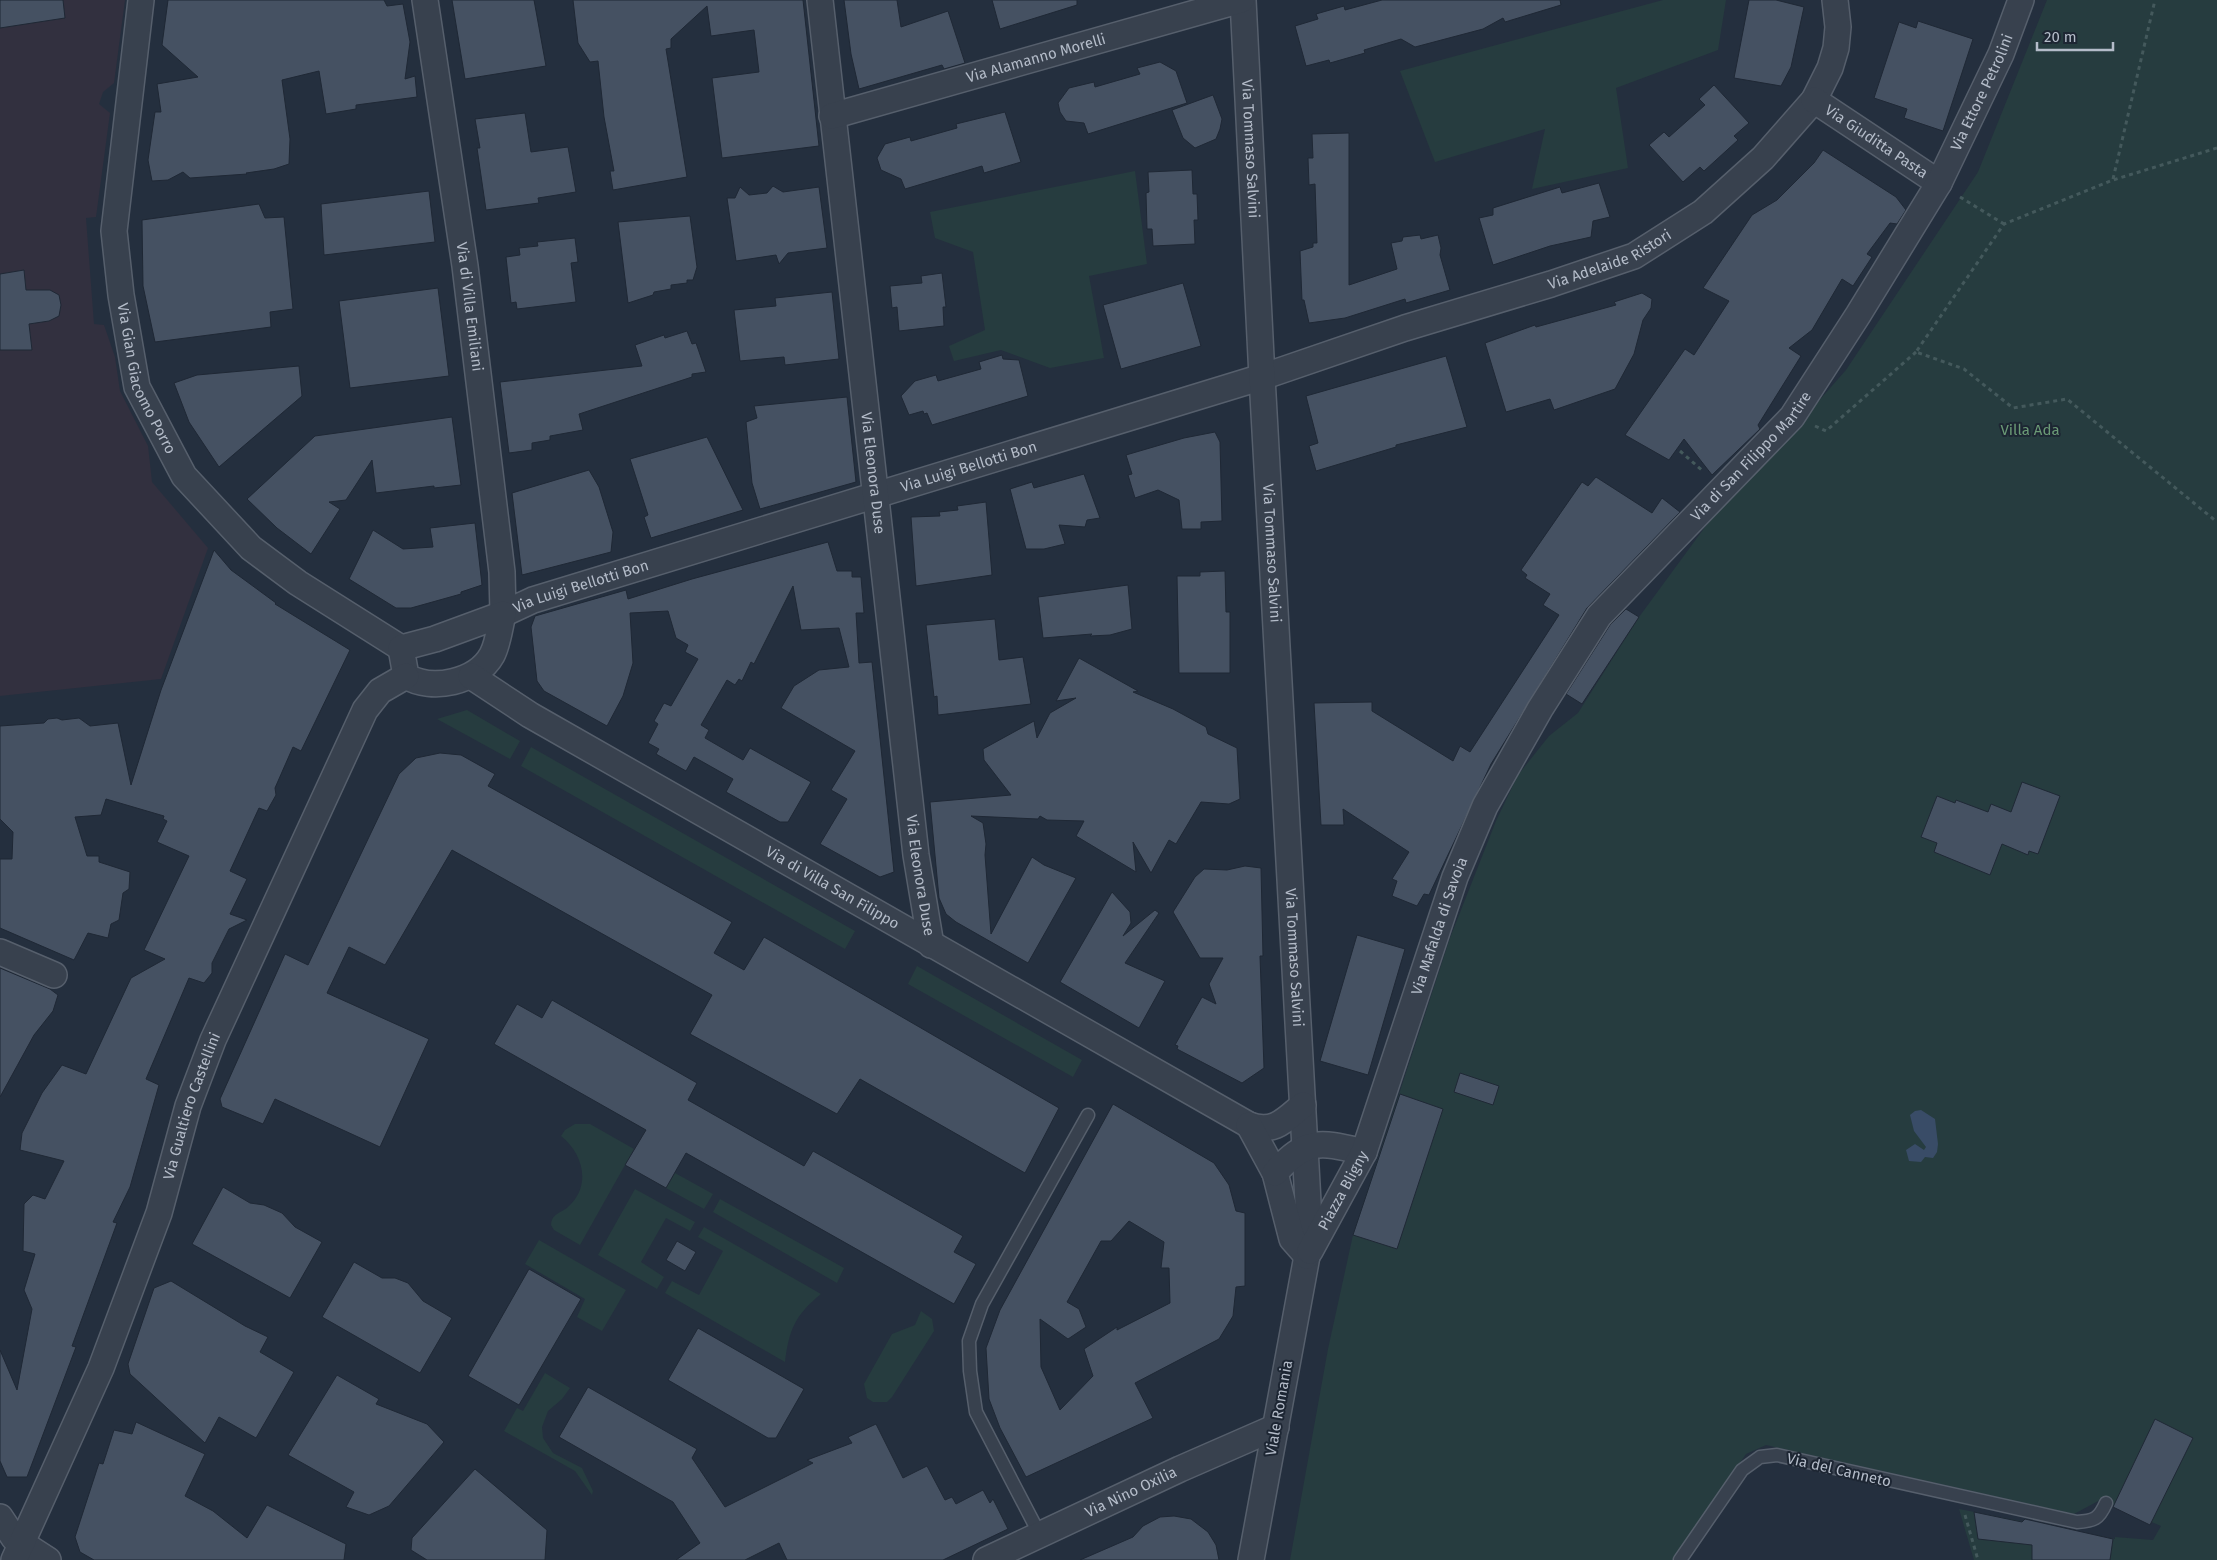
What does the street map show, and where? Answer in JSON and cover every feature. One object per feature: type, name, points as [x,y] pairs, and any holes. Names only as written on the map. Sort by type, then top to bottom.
[{"type":"street","name":"Via Gian Giacomo Porro","points":[[141,0],[114,231],[121,295],[137,387],[184,476],[251,548],[298,583],[401,648]]},
{"type":"street","name":"Via di Villa Emiliani","points":[[426,0],[465,266],[502,572],[503,614],[492,655],[471,676]]},
{"type":"street","name":"Via Eleonora Duse","points":[[820,0],[874,496],[916,855],[931,945]]},
{"type":"street","name":"Via Alamanno Morelli","points":[[832,116],[1242,0]]},
{"type":"street","name":"Via Tommaso Salvini","points":[[1242,0],[1302,1105]]},
{"type":"street","name":"Via Adelaide Ristori","points":[[1262,377],[1405,328],[1551,284],[1634,256],[1703,212],[1763,158],[1814,100],[1826,78],[1836,48],[1838,27],[1835,0]]},
{"type":"street","name":"Via Ettore Petrolini","points":[[1939,183],[2001,54],[2022,0]]},
{"type":"street","name":"Via Giuditta Pasta","points":[[1814,100],[1939,183]]},
{"type":"street","name":"Via di San Filippo Martire","points":[[1540,709],[1599,616],[1792,417],[1939,183]]},
{"type":"street","name":"Via Luigi Bellotti Bon","points":[[401,648],[435,639],[503,614],[533,600],[1262,377]]},
{"type":"street","points":[[401,648],[406,676],[416,682],[432,684],[471,676]]},
{"type":"street","name":"Via Gualtiero Castellini","points":[[18,1552],[101,1368],[158,1213],[188,1106],[213,1040],[365,710],[380,691],[406,676]]},
{"type":"street","name":"Via di Villa San Filippo","points":[[471,676],[530,715],[931,945],[1249,1124]]},
{"type":"street","name":"Via Mafalda di Savoia","points":[[1364,1152],[1455,877],[1485,806],[1540,709]]},
{"type":"street","points":[[0,952],[54,975]]},
{"type":"street","points":[[1249,1124],[1264,1129],[1275,1127],[1302,1105]]},
{"type":"street","name":"Piazza Bligny","points":[[1302,1105],[1306,1146],[1309,1220],[1307,1256]]},
{"type":"street","name":"Piazza Bligny","points":[[1249,1124],[1275,1173],[1292,1239],[1307,1256]]},
{"type":"street","name":"Piazza Bligny","points":[[1306,1146],[1327,1144],[1364,1152],[1307,1256]]},
{"type":"street","points":[[1275,1173],[1286,1161],[1306,1146]]},
{"type":"street","name":"Viale Romania","points":[[1251,1560],[1307,1256]]},
{"type":"street","name":"Via Nino Oxilia","points":[[986,1560],[1180,1469],[1276,1427]]},
{"type":"street","points":[[0,1517],[18,1552],[48,1560]]},
{"type":"lane","points":[[1040,1535],[976,1412],[970,1371],[969,1341],[982,1304],[1088,1115]]},
{"type":"lane","name":"Via del Canneto","points":[[1680,1560],[1742,1470],[1760,1457],[1777,1455],[2077,1522],[2093,1521],[2101,1515],[2106,1503]]},
{"type":"path","points":[[2113,180],[2154,0]]},
{"type":"path","points":[[1792,417],[1826,431],[1916,352],[2004,224],[2113,180],[2217,148]]},
{"type":"path","points":[[1939,183],[2004,224]]},
{"type":"path","points":[[1916,352],[1964,368],[2013,408],[2067,399],[2217,522]]},
{"type":"path","points":[[1680,451],[1722,488]]},
{"type":"path","points":[[1959,1495],[1978,1560]]},
{"type":"shaded area","points":[[0,0],[125,0],[114,83],[103,92],[99,104],[110,113],[96,217],[86,218],[94,324],[104,325],[115,357],[120,391],[148,446],[152,482],[208,548],[161,679],[0,696]]},
{"type":"green space","points":[[1663,0],[1726,0],[1718,50],[1616,88],[1628,168],[1532,189],[1545,129],[1435,162],[1400,71]]},
{"type":"green space","name":"Villa Ada","points":[[2047,0],[2217,0],[2217,1560],[1974,1560],[1959,1509],[2115,1539],[2115,1537],[2153,1540],[2161,1526],[2100,1500],[2074,1514],[1766,1445],[1746,1454],[1674,1560],[1290,1560],[1328,1349],[1353,1235],[1450,938],[1496,821],[1518,775],[1549,736],[1578,713],[1639,617],[1719,508],[1846,370],[1978,172]]},
{"type":"green space","points":[[1135,171],[1147,264],[1089,276],[1104,358],[1050,368],[1001,350],[954,361],[949,346],[985,330],[973,252],[935,238],[930,212]]},
{"type":"green space","points":[[467,710],[520,741],[510,759],[437,719]]},
{"type":"green space","points":[[531,747],[855,931],[845,949],[521,766]]},
{"type":"green space","points":[[917,966],[1082,1060],[1073,1077],[908,984]]},
{"type":"green space","points":[[575,1124],[590,1124],[634,1149],[580,1245],[554,1230],[551,1225],[553,1218],[568,1207],[580,1189],[582,1170],[579,1160],[569,1143],[561,1136],[565,1130]]},
{"type":"green space","points":[[675,1173],[713,1194],[704,1209],[666,1188]]},
{"type":"green space","points":[[635,1189],[695,1222],[690,1231],[666,1218],[641,1262],[664,1277],[657,1289],[598,1255]]},
{"type":"green space","points":[[720,1199],[844,1268],[837,1283],[713,1212]]},
{"type":"green space","points":[[704,1227],[821,1294],[799,1316],[791,1332],[785,1362],[665,1293],[672,1281],[699,1295],[723,1251],[698,1237]]},
{"type":"green space","points":[[539,1240],[626,1290],[602,1331],[577,1317],[585,1299],[525,1264]]},
{"type":"green space","points":[[921,1311],[932,1319],[934,1331],[892,1397],[887,1402],[873,1402],[867,1398],[864,1384],[892,1334],[915,1325]]},
{"type":"green space","points":[[545,1373],[570,1388],[562,1399],[548,1411],[542,1427],[543,1438],[553,1453],[582,1468],[593,1491],[592,1495],[575,1471],[504,1431],[517,1408],[523,1411]]},
{"type":"water","points":[[1921,1110],[1935,1119],[1937,1152],[1933,1158],[1925,1157],[1921,1162],[1909,1161],[1906,1150],[1915,1144],[1924,1150],[1926,1147],[1914,1131],[1910,1115],[1915,1111]]},
{"type":"building","points":[[0,0],[63,0],[65,18],[0,28]]},
{"type":"building","points":[[168,0],[384,0],[387,6],[403,4],[410,42],[405,79],[415,76],[417,97],[356,105],[356,109],[326,114],[319,71],[282,80],[290,139],[289,164],[247,174],[190,178],[183,172],[168,180],[152,181],[148,160],[155,112],[161,112],[157,84],[198,77],[162,45]]},
{"type":"building","points":[[452,0],[534,0],[546,66],[465,79]]},
{"type":"building","points":[[573,0],[803,0],[819,146],[722,158],[712,78],[759,72],[754,30],[711,36],[707,6],[671,39],[671,48],[666,49],[687,177],[613,190],[610,171],[614,171],[604,117],[598,61],[590,62],[578,43]]},
{"type":"building","points":[[844,0],[897,0],[901,27],[948,11],[965,63],[944,69],[942,65],[859,89],[851,54]]},
{"type":"building","points":[[992,0],[1077,0],[1077,5],[1000,29]]},
{"type":"building","points":[[1382,0],[1560,0],[1561,5],[1505,22],[1503,18],[1483,29],[1415,47],[1401,39],[1364,50],[1365,53],[1330,63],[1329,60],[1306,66],[1295,26],[1318,19],[1316,14],[1344,6],[1345,10]]},
{"type":"building","points":[[1749,0],[1776,0],[1804,7],[1791,67],[1781,86],[1734,78]]},
{"type":"building","points":[[1918,21],[1973,39],[1943,131],[1904,118],[1907,109],[1874,98],[1899,22],[1916,28]]},
{"type":"building","points":[[1160,62],[1176,71],[1187,103],[1088,134],[1084,123],[1066,121],[1060,112],[1058,103],[1069,88],[1094,82],[1095,87],[1140,74],[1137,68]]},
{"type":"building","points":[[1714,85],[1749,123],[1734,136],[1738,140],[1704,171],[1700,167],[1683,182],[1649,145],[1664,132],[1669,137],[1705,105],[1699,99]]},
{"type":"building","points":[[1213,95],[1222,119],[1220,129],[1216,139],[1195,148],[1183,138],[1172,110]]},
{"type":"building","points":[[1005,112],[1021,162],[984,173],[982,166],[905,189],[901,179],[881,170],[877,158],[885,144],[910,137],[911,141],[957,128],[956,124]]},
{"type":"building","points":[[525,113],[531,152],[568,147],[576,192],[538,198],[539,203],[486,210],[475,119]]},
{"type":"building","points":[[1349,133],[1349,285],[1397,269],[1391,243],[1402,241],[1403,237],[1420,235],[1421,239],[1438,235],[1441,248],[1440,255],[1450,290],[1406,303],[1405,299],[1345,318],[1309,323],[1304,300],[1302,300],[1300,251],[1313,247],[1313,243],[1317,243],[1315,184],[1309,185],[1308,158],[1313,158],[1312,134]]},
{"type":"building","points":[[1823,150],[1896,197],[1906,210],[1897,224],[1890,223],[1867,254],[1872,257],[1853,286],[1842,279],[1812,330],[1789,348],[1801,356],[1758,425],[1760,429],[1712,475],[1684,439],[1669,460],[1625,435],[1685,349],[1694,355],[1729,301],[1703,288],[1752,215],[1777,200],[1814,163]]},
{"type":"building","points":[[1192,170],[1193,194],[1197,194],[1198,220],[1194,220],[1195,244],[1153,246],[1152,229],[1147,229],[1146,193],[1149,192],[1148,172]]},
{"type":"building","points":[[1599,183],[1610,217],[1593,221],[1591,237],[1550,246],[1493,265],[1479,218],[1493,215],[1493,208],[1560,187],[1562,193]]},
{"type":"building","points":[[773,186],[783,192],[819,187],[827,248],[788,253],[779,264],[776,255],[736,261],[727,198],[735,198],[740,187],[749,195],[767,193]]},
{"type":"building","points":[[429,191],[435,242],[324,255],[321,204]]},
{"type":"building","points":[[259,204],[265,218],[284,217],[293,309],[270,312],[271,327],[155,342],[143,286],[142,220]]},
{"type":"building","points":[[690,216],[697,267],[693,280],[687,280],[687,283],[671,285],[671,289],[654,292],[653,295],[628,303],[618,222]]},
{"type":"building","points":[[575,238],[578,262],[571,263],[576,302],[517,309],[516,302],[511,303],[506,257],[520,255],[519,248],[538,246],[537,242]]},
{"type":"building","points":[[24,270],[26,290],[50,290],[59,295],[61,305],[59,316],[49,321],[29,324],[32,350],[0,350],[0,274]]},
{"type":"building","points":[[942,273],[946,307],[943,307],[944,326],[899,331],[897,307],[892,308],[890,286],[922,283],[921,276]]},
{"type":"building","points":[[1183,283],[1201,346],[1121,369],[1103,305]]},
{"type":"building","points":[[438,288],[449,376],[350,388],[339,301]]},
{"type":"building","points":[[832,292],[839,359],[785,365],[784,357],[740,361],[734,310],[776,306],[775,298]]},
{"type":"building","points":[[1642,293],[1652,299],[1651,308],[1643,320],[1634,354],[1615,389],[1554,410],[1550,399],[1506,412],[1485,343],[1535,325],[1536,327],[1616,305],[1614,302]]},
{"type":"building","points":[[687,331],[692,344],[696,343],[706,372],[692,374],[692,377],[579,414],[583,430],[550,436],[550,440],[532,443],[532,450],[509,453],[500,382],[642,366],[635,345],[664,335],[665,338]]},
{"type":"building","points":[[1002,355],[1003,359],[1019,360],[1028,396],[932,425],[927,413],[924,414],[923,411],[909,415],[901,396],[915,381],[936,375],[938,381],[981,369],[979,362]]},
{"type":"building","points":[[1446,356],[1467,427],[1396,445],[1396,447],[1316,471],[1309,446],[1318,443],[1306,396]]},
{"type":"building","points":[[299,366],[302,396],[219,467],[189,422],[174,383],[197,375]]},
{"type":"building","points":[[847,397],[856,482],[760,509],[752,483],[746,422],[757,418],[754,406]]},
{"type":"building","points":[[452,417],[461,485],[434,488],[434,486],[376,493],[372,460],[346,500],[329,502],[340,509],[311,554],[277,528],[247,499],[315,436]]},
{"type":"building","points":[[1215,432],[1220,442],[1222,521],[1201,522],[1201,529],[1182,529],[1179,500],[1158,490],[1135,498],[1128,475],[1132,474],[1126,455],[1184,438]]},
{"type":"building","points":[[707,437],[743,510],[651,538],[644,517],[648,515],[630,459]]},
{"type":"building","points":[[589,470],[599,487],[613,532],[611,552],[522,575],[512,493]]},
{"type":"building","points":[[1084,474],[1100,518],[1087,520],[1085,527],[1059,525],[1065,544],[1044,549],[1026,549],[1010,489],[1032,482],[1034,488]]},
{"type":"building","points":[[1596,477],[1652,513],[1662,498],[1680,512],[1587,608],[1491,764],[1429,895],[1424,894],[1417,906],[1392,896],[1397,881],[1392,879],[1409,852],[1343,809],[1344,825],[1321,825],[1314,703],[1372,702],[1372,711],[1453,761],[1460,746],[1470,752],[1559,615],[1543,605],[1550,594],[1525,578],[1527,575],[1521,570],[1582,482],[1588,486]]},
{"type":"building","points":[[986,502],[992,575],[916,586],[911,517],[940,516],[939,512],[958,510],[957,506]]},
{"type":"building","points":[[475,523],[482,585],[461,592],[461,594],[411,608],[396,608],[349,579],[373,530],[403,549],[433,547],[430,528]]},
{"type":"building","points":[[828,542],[837,571],[852,571],[852,577],[861,577],[864,613],[856,613],[859,663],[872,662],[894,872],[880,877],[820,844],[847,799],[831,790],[855,751],[781,708],[794,686],[819,670],[849,667],[839,628],[801,630],[793,586],[754,664],[751,662],[742,681],[739,679],[735,685],[727,680],[701,725],[709,730],[705,738],[743,760],[750,748],[811,782],[788,822],[780,822],[726,792],[733,779],[694,757],[686,771],[656,754],[659,749],[648,743],[658,724],[654,721],[664,703],[671,706],[698,659],[685,652],[688,645],[676,638],[668,611],[630,613],[633,663],[623,696],[607,726],[544,691],[537,681],[531,627],[535,616],[626,590],[628,599],[692,579]]},
{"type":"building","points":[[214,550],[231,570],[275,604],[350,650],[301,751],[293,747],[275,788],[276,795],[267,811],[259,808],[230,871],[247,879],[230,914],[247,920],[229,929],[212,963],[212,973],[204,983],[189,978],[146,1079],[159,1085],[130,1187],[113,1222],[117,1223],[72,1346],[76,1347],[27,1477],[7,1477],[0,1461],[0,1350],[17,1390],[32,1309],[24,1290],[35,1254],[23,1251],[24,1204],[33,1195],[45,1199],[64,1161],[20,1150],[22,1133],[42,1093],[62,1065],[86,1074],[131,978],[165,959],[144,950],[189,856],[157,842],[167,821],[163,819],[164,816],[106,799],[101,815],[75,817],[87,856],[99,856],[99,862],[130,872],[129,889],[123,893],[119,920],[111,924],[108,938],[88,933],[74,960],[0,928],[0,859],[12,859],[13,832],[0,819],[0,726],[44,723],[48,719],[57,718],[62,720],[79,718],[90,726],[118,723],[131,785],[161,690]]},
{"type":"building","points":[[1225,571],[1226,612],[1230,612],[1230,673],[1179,673],[1177,576],[1200,576],[1200,572]]},
{"type":"building","points":[[1128,585],[1132,629],[1110,635],[1090,636],[1092,634],[1043,638],[1038,597]]},
{"type":"building","points":[[1626,609],[1639,617],[1582,704],[1566,694],[1610,625]]},
{"type":"building","points":[[995,619],[999,660],[1023,657],[1031,704],[938,715],[937,696],[934,697],[926,625]]},
{"type":"building","points":[[1079,658],[1138,691],[1133,692],[1173,709],[1206,727],[1208,734],[1237,748],[1240,799],[1229,804],[1201,802],[1176,844],[1169,840],[1151,873],[1133,842],[1136,872],[1076,836],[1084,821],[1047,820],[1040,816],[1038,819],[971,816],[983,823],[991,934],[1032,857],[1044,865],[1076,878],[1028,963],[956,922],[946,914],[939,898],[930,802],[1011,795],[984,760],[983,749],[1034,721],[1037,738],[1050,713],[1076,698],[1056,701]]},
{"type":"building","points":[[440,753],[461,755],[495,774],[488,786],[732,922],[714,953],[744,970],[764,937],[1059,1108],[1025,1173],[860,1079],[837,1114],[690,1034],[712,995],[452,850],[385,965],[349,947],[327,993],[429,1039],[380,1147],[275,1099],[263,1124],[222,1107],[220,1099],[285,954],[308,965],[399,774],[416,758]]},
{"type":"building","points":[[2022,782],[2060,796],[2038,854],[2029,851],[2028,855],[2002,844],[1990,875],[1934,852],[1937,843],[1921,837],[1937,796],[1955,803],[1956,800],[1988,812],[1991,804],[2011,812]]},
{"type":"building","points":[[1245,866],[1261,868],[1263,956],[1260,956],[1264,1068],[1242,1083],[1177,1049],[1178,1046],[1175,1045],[1202,997],[1216,1004],[1209,984],[1223,958],[1200,958],[1173,912],[1195,877],[1204,869],[1227,870]]},
{"type":"building","points":[[1112,892],[1130,912],[1131,923],[1123,936],[1155,910],[1159,913],[1125,963],[1165,981],[1139,1028],[1060,982]]},
{"type":"building","points":[[1357,935],[1405,949],[1368,1075],[1320,1061]]},
{"type":"building","points":[[0,968],[50,989],[58,995],[53,1011],[34,1035],[0,1097]]},
{"type":"building","points":[[552,1000],[697,1083],[688,1100],[804,1166],[813,1151],[963,1236],[954,1252],[976,1264],[954,1304],[686,1153],[666,1188],[625,1165],[646,1130],[494,1044],[517,1004],[542,1018]]},
{"type":"building","points":[[1460,1073],[1499,1086],[1493,1105],[1454,1092]]},
{"type":"building","points":[[1400,1094],[1443,1109],[1397,1249],[1353,1235]]},
{"type":"building","points":[[1113,1104],[1214,1163],[1229,1185],[1236,1211],[1245,1213],[1245,1286],[1236,1287],[1233,1316],[1219,1339],[1135,1383],[1153,1418],[1026,1477],[1000,1428],[989,1399],[986,1348],[1000,1310]],"holes":[[[1129,1221],[1164,1242],[1161,1268],[1169,1268],[1170,1303],[1117,1330],[1117,1327],[1084,1349],[1093,1376],[1060,1410],[1041,1367],[1040,1319],[1068,1339],[1086,1327],[1079,1309],[1067,1302],[1101,1241],[1111,1241]]]},
{"type":"building","points":[[223,1187],[250,1203],[264,1205],[282,1213],[295,1227],[322,1242],[290,1298],[192,1244]]},
{"type":"building","points":[[677,1241],[696,1252],[685,1271],[666,1260]]},
{"type":"building","points":[[354,1262],[382,1278],[395,1278],[408,1283],[423,1301],[452,1318],[420,1373],[322,1317]]},
{"type":"building","points":[[529,1269],[581,1299],[519,1405],[468,1376]]},
{"type":"building","points":[[171,1281],[245,1326],[268,1337],[260,1352],[294,1372],[256,1438],[219,1417],[205,1443],[130,1374],[128,1364],[154,1288]]},
{"type":"building","points":[[698,1328],[804,1389],[776,1438],[768,1438],[668,1380]]},
{"type":"building","points":[[337,1375],[379,1399],[376,1404],[427,1424],[444,1442],[389,1506],[369,1515],[346,1507],[354,1492],[288,1455]]},
{"type":"building","points":[[588,1387],[697,1449],[692,1458],[725,1507],[813,1463],[807,1460],[852,1443],[848,1437],[876,1424],[903,1478],[927,1466],[945,1500],[952,1497],[956,1504],[983,1490],[990,1503],[993,1499],[1008,1529],[943,1560],[787,1560],[779,1543],[745,1560],[676,1560],[700,1543],[673,1502],[559,1437]]},
{"type":"building","points":[[2155,1419],[2193,1438],[2150,1525],[2113,1507]]},
{"type":"building","points":[[136,1422],[205,1454],[185,1496],[213,1511],[247,1538],[267,1505],[346,1544],[344,1560],[94,1560],[80,1552],[75,1537],[99,1463],[103,1464],[114,1430],[132,1434]]},
{"type":"building","points":[[475,1469],[547,1530],[545,1560],[427,1560],[411,1550],[412,1538]]},
{"type":"building","points":[[1974,1512],[2022,1522],[2025,1519],[2113,1539],[2110,1560],[2032,1560],[2032,1545],[1978,1539]]},
{"type":"building","points":[[1174,1516],[1191,1519],[1208,1532],[1216,1545],[1219,1560],[1080,1560],[1133,1537],[1143,1526],[1160,1517]]}]
